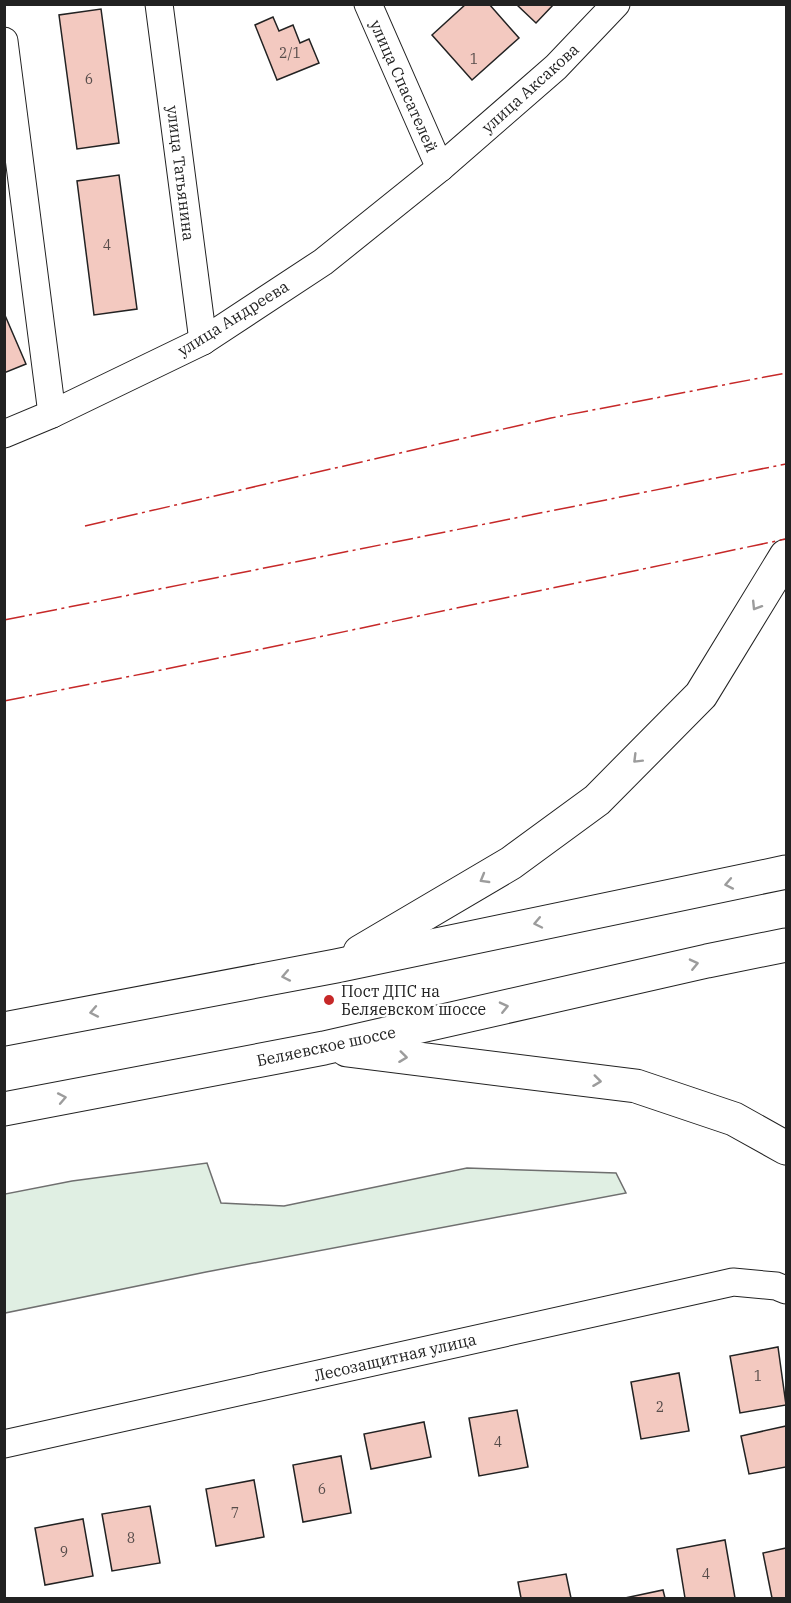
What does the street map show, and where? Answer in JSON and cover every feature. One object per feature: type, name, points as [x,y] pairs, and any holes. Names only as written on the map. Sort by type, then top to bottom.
[{"type":"main road","points":[[336,966],[511,863],[597,800],[701,695],[786,556]]},
{"type":"main road","points":[[4,1029],[336,966],[786,873]]},
{"type":"main road","name":"Беляевское шоссе","points":[[4,1109],[324,1048],[786,945]]},
{"type":"main road","points":[[324,1048],[636,1086],[734,1119],[786,1148]]},
{"type":"street","name":"улица Татьянина","points":[[159,4],[203,341]]},
{"type":"street","name":"улица Спасателей","points":[[368,4],[440,168]]},
{"type":"street","name":"улица Аксакова","points":[[440,168],[556,67],[616,4]]},
{"type":"street","points":[[4,42],[52,414]]},
{"type":"street","name":"улица Андреева","points":[[4,434],[52,414],[203,341],[322,262],[440,168]]},
{"type":"street","name":"Лесозащитная улица","points":[[4,1444],[733,1282],[776,1286],[786,1290]]},
{"type":"green space","points":[[207,1163],[221,1203],[284,1206],[467,1168],[616,1173],[626,1193],[206,1272],[5,1313],[5,1194],[72,1181]]},
{"type":"building","points":[[466,4],[489,4],[519,38],[472,80],[432,35]]},
{"type":"building","points":[[516,4],[554,4],[536,23]]},
{"type":"building","points":[[101,9],[119,143],[77,149],[59,15]]},
{"type":"building","points":[[273,17],[279,31],[293,25],[300,43],[309,39],[319,63],[277,80],[255,25]]},
{"type":"building","points":[[119,175],[137,309],[94,315],[77,181]]},
{"type":"building","points":[[4,313],[26,364],[4,373]]},
{"type":"building","points":[[778,1347],[786,1405],[740,1413],[730,1356]]},
{"type":"building","points":[[679,1373],[689,1431],[641,1439],[631,1382]]},
{"type":"building","points":[[517,1410],[528,1467],[479,1476],[469,1418]]},
{"type":"building","points":[[424,1422],[431,1457],[371,1469],[364,1434]]},
{"type":"building","points":[[786,1426],[786,1467],[749,1474],[741,1436]]},
{"type":"building","points":[[341,1456],[351,1513],[303,1522],[293,1465]]},
{"type":"building","points":[[254,1480],[264,1537],[216,1546],[206,1489]]},
{"type":"building","points":[[150,1506],[160,1563],[112,1571],[102,1514]]},
{"type":"building","points":[[83,1519],[93,1576],[45,1585],[35,1528]]},
{"type":"building","points":[[725,1540],[735,1598],[685,1598],[677,1549]]},
{"type":"building","points":[[786,1548],[786,1598],[772,1598],[763,1553]]},
{"type":"building","points":[[566,1574],[571,1598],[521,1598],[518,1582]]},
{"type":"building","points":[[663,1590],[665,1598],[625,1598]]},
{"type":"power","points":[[85,526],[551,418],[786,373]]},
{"type":"power","points":[[4,620],[786,464]]},
{"type":"power","points":[[4,701],[786,539]]},
{"type":"place","name":"Пост ДПС на Беляевском шоссе","points":[[329,1000]]}]
